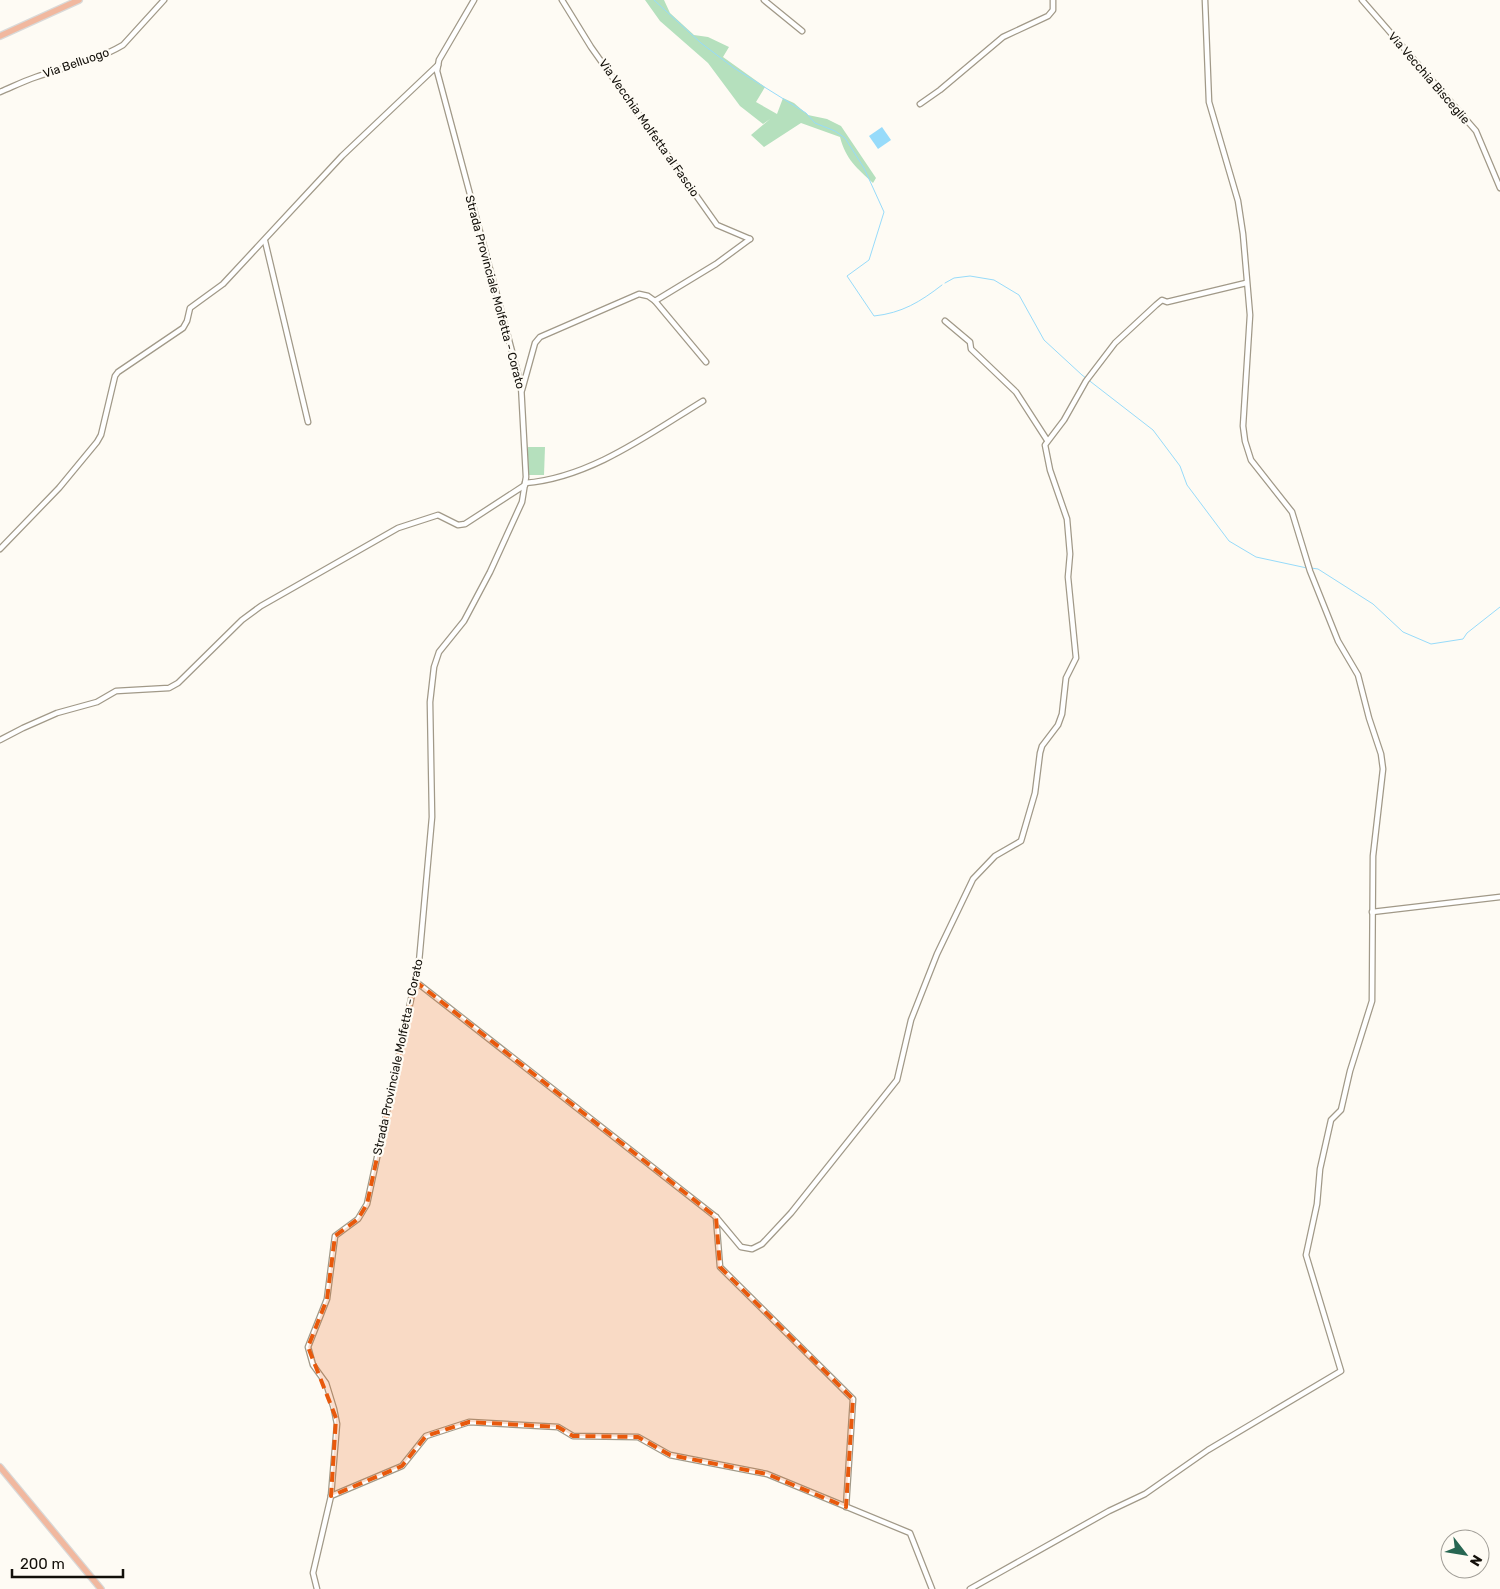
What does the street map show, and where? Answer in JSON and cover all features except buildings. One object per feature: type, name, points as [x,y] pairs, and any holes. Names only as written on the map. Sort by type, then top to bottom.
[{"type":"main road","points":[[0,36],[79,0]]},
{"type":"main road","points":[[0,1467],[101,1589]]},
{"type":"street","name":"Via Belluogo","points":[[0,92],[36,77],[90,61],[123,45],[164,0]]},
{"type":"street","points":[[0,549],[59,488],[97,442],[103,427],[114,376],[183,328],[190,308],[223,284],[342,156],[438,65],[474,0]]},
{"type":"street","name":"Via Vecchia Molfetta al Fascio","points":[[562,0],[591,47],[717,225],[750,239],[716,264],[655,301]]},
{"type":"street","points":[[764,0],[802,31]]},
{"type":"street","points":[[920,104],[940,90],[1003,37],[1048,16],[1053,10],[1053,0]]},
{"type":"street","points":[[970,1589],[1108,1511],[1145,1494],[1208,1450],[1341,1371],[1306,1255],[1317,1204],[1320,1169],[1330,1120],[1341,1110],[1350,1071],[1372,1001],[1373,856],[1382,793],[1383,769],[1381,754],[1358,675],[1338,641],[1310,571],[1292,512],[1251,460],[1245,441],[1243,426],[1250,315],[1243,234],[1238,201],[1209,102],[1205,0]]},
{"type":"street","name":"Via Vecchia Bisceglie","points":[[1362,0],[1476,131],[1500,188]]},
{"type":"street","name":"Strada Provinciale Molfetta - Corato","points":[[317,1589],[313,1573],[331,1496],[336,1418],[326,1383],[313,1365],[308,1347],[327,1299],[334,1236],[358,1219],[367,1204],[420,962],[431,827],[430,702],[434,666],[439,652],[473,606],[490,572],[522,502],[525,484],[522,392],[439,78],[438,65]]},
{"type":"street","points":[[265,241],[308,422]]},
{"type":"street","points":[[415,982],[463,1016],[716,1217],[741,1247],[752,1249],[762,1244],[791,1213],[897,1080],[911,1020],[937,954],[973,879],[995,856],[1021,841],[1036,793],[1042,746],[1058,725],[1062,714],[1066,678],[1076,658],[1068,577],[1070,554],[1067,519],[1050,470],[1045,445],[1047,440],[1064,420],[1088,379],[1114,343],[1162,300],[1167,302],[1246,283]]},
{"type":"street","points":[[522,392],[535,343],[540,337],[639,294],[648,296],[655,301],[706,362]]},
{"type":"street","points":[[945,322],[970,342],[971,349],[1016,392],[1047,440]]},
{"type":"street","points":[[0,740],[57,713],[97,702],[116,691],[169,688],[178,683],[242,620],[398,528],[438,515],[458,525],[464,524],[525,484],[539,482],[580,470],[647,434],[703,400]]},
{"type":"street","points":[[1372,912],[1500,897]]},
{"type":"street","points":[[716,1217],[720,1267],[853,1399],[846,1507]]},
{"type":"street","points":[[331,1496],[402,1466],[426,1436],[469,1422],[558,1427],[573,1436],[638,1437],[670,1455],[767,1474],[910,1533],[932,1589]]},
{"type":"highlighted area","points":[[415,981],[716,1217],[720,1267],[853,1399],[846,1507],[767,1474],[670,1455],[638,1437],[573,1436],[558,1427],[469,1422],[426,1436],[402,1466],[331,1496],[336,1418],[308,1347],[327,1299],[335,1236],[358,1219],[367,1204]]},
{"type":"green space","points":[[645,0],[664,0],[670,13],[694,35],[708,37],[729,47],[723,57],[765,87],[756,102],[777,114],[783,98],[794,103],[808,115],[827,119],[841,126],[876,178],[873,183],[849,158],[840,137],[801,123],[764,147],[751,135],[770,119],[763,124],[740,106],[708,63],[660,21]]},
{"type":"green space","points":[[528,447],[545,447],[544,475],[528,475]]},
{"type":"water","points":[[882,127],[891,140],[878,149],[869,136]]},
{"type":"waterway","points":[[654,0],[701,43],[734,68],[806,113],[815,123],[835,131],[845,138],[864,168],[884,212],[869,260],[847,276],[874,316],[884,315],[910,306],[942,285]]},
{"type":"waterway","points":[[945,283],[954,278],[970,276],[994,280],[1019,295],[1044,340],[1082,375],[1153,430],[1180,466],[1187,485],[1229,541],[1256,557],[1307,568]]},
{"type":"waterway","points":[[1311,568],[1318,569],[1373,604],[1403,632],[1431,644],[1463,639],[1467,633],[1500,607]]}]
